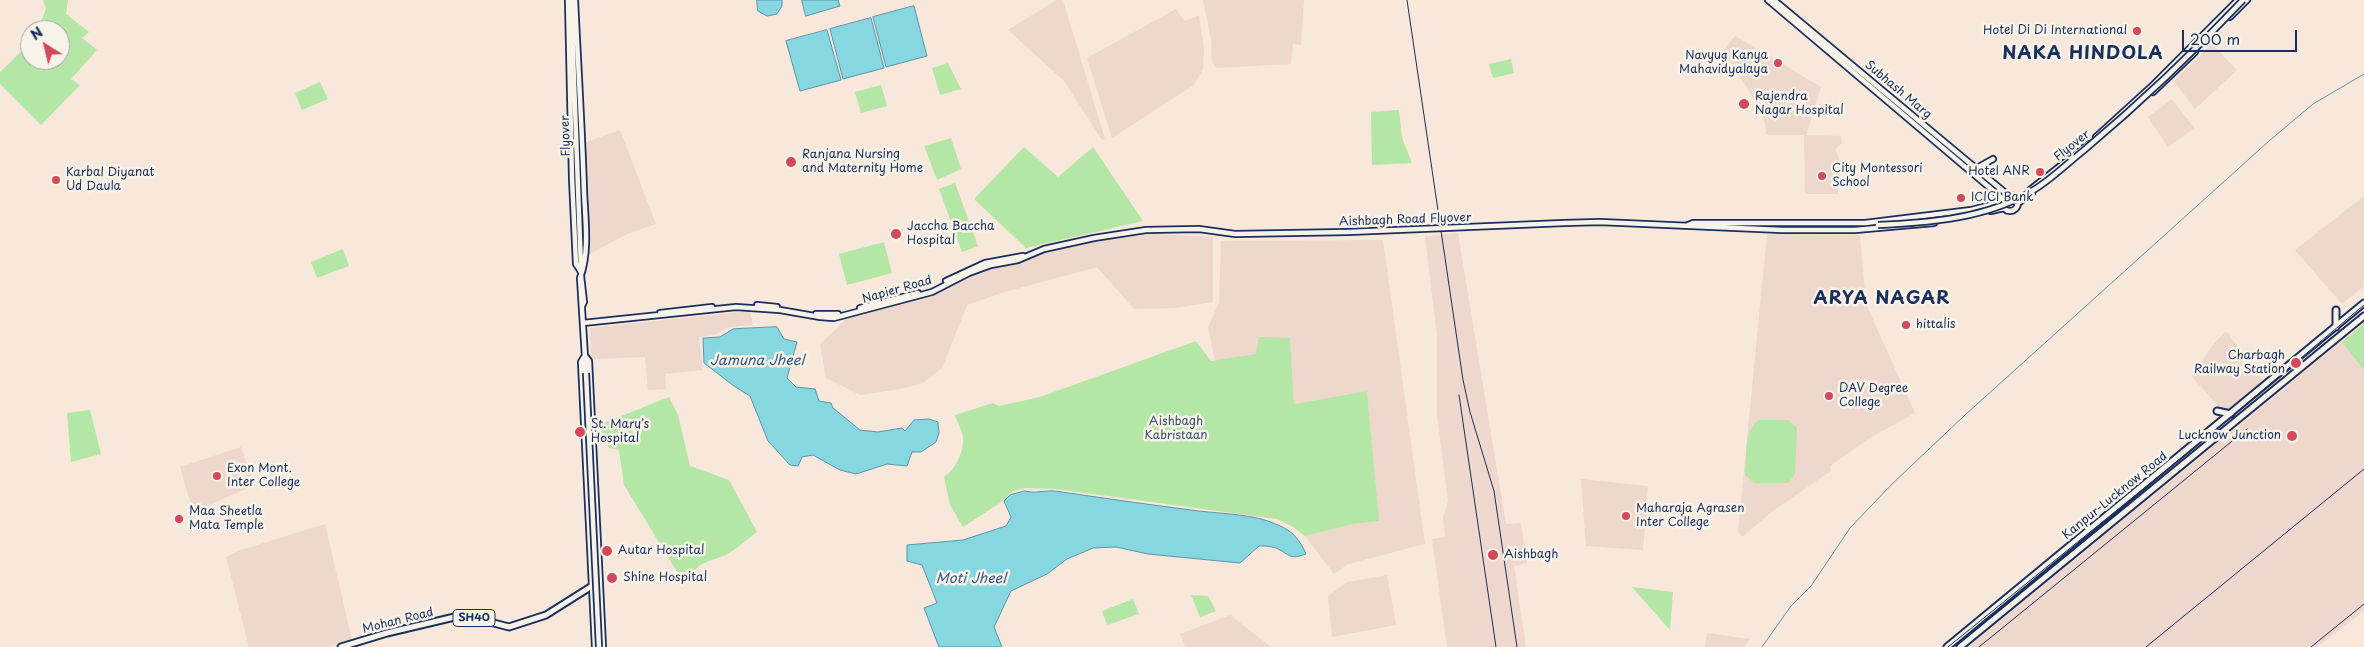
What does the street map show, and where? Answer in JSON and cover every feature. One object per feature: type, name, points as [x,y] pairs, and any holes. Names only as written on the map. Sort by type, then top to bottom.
[{"type":"main road","name":"Flyover","points":[[571,0],[581,273]]},
{"type":"main road","points":[[571,0],[572,178],[576,264],[581,273]]},
{"type":"main road","points":[[571,0],[582,120],[585,222],[584,263],[581,273],[582,306],[585,323],[585,356],[601,647]]},
{"type":"main road","points":[[1768,0],[1916,123],[2011,210],[2103,137],[2164,83],[2245,0]]},
{"type":"main road","name":"Subhash Marg","points":[[1774,0],[1977,168],[2008,196]]},
{"type":"main road","points":[[1688,226],[1724,229],[1862,229],[1924,225],[2003,203],[2008,196],[2015,198],[2039,184],[2092,141],[2151,87],[2238,0]]},
{"type":"main road","name":"Flyover","points":[[1863,223],[1878,225],[1955,217],[1992,208],[2021,198],[2105,133],[2159,84],[2245,0]]},
{"type":"main road","points":[[1977,168],[1993,159]]},
{"type":"main road","points":[[2015,198],[2017,204]]},
{"type":"main road","points":[[1688,226],[1693,222],[1863,223],[1925,217],[2003,203]]},
{"type":"main road","name":"Aishbagh Road Flyover","points":[[1235,234],[1416,231],[1564,223],[1688,226]]},
{"type":"main road","name":"Flyover","points":[[1862,229],[1871,225]]},
{"type":"main road","name":"Napier Road","points":[[585,323],[656,314],[667,315],[751,307],[834,318],[932,292],[969,273],[1044,249],[1094,238],[1146,230],[1200,229],[1235,234]]},
{"type":"main road","name":"Kanpur-Lucknow Road","points":[[1947,647],[2232,414],[2364,303]]},
{"type":"main road","points":[[2336,310],[2336,328]]},
{"type":"main road","name":"Kanpur-Lucknow Road","points":[[1960,647],[2364,316]]},
{"type":"main road","points":[[585,356],[589,361],[592,409],[601,647]]},
{"type":"main road","points":[[585,356],[581,362],[582,414],[595,647]]},
{"type":"main road","points":[[2217,411],[2224,414],[2232,414]]},
{"type":"main road","points":[[2172,462],[2178,470]]},
{"type":"main road","points":[[2138,490],[2144,498]]},
{"type":"main road","name":"Mohan Road","points":[[341,647],[387,633],[462,616],[509,627],[526,623],[546,615],[592,586],[599,584]]},
{"type":"shaded area","points":[[1056,0],[1063,0],[1105,139],[1102,140],[1064,81],[1008,30]]},
{"type":"shaded area","points":[[1203,0],[1304,0],[1301,45],[1293,44],[1291,64],[1216,68],[1212,62],[1211,39]]},
{"type":"shaded area","points":[[1176,9],[1184,21],[1199,16],[1204,47],[1203,69],[1194,85],[1112,138],[1087,58]]},
{"type":"shaded area","points":[[1735,36],[1821,87],[1806,135],[1841,136],[1842,143],[1835,150],[1839,158],[1838,194],[1805,194],[1804,135],[1766,135],[1765,123],[1747,87],[1722,52]]},
{"type":"shaded area","points":[[2212,44],[2237,70],[2195,109],[2174,81]]},
{"type":"shaded area","points":[[2172,99],[2194,128],[2168,147],[2148,117]]},
{"type":"shaded area","points":[[620,130],[656,224],[627,234],[588,255],[584,143]]},
{"type":"shaded area","points":[[2364,196],[2364,286],[2342,304],[2295,250]]},
{"type":"shaded area","points":[[1458,233],[1506,524],[1521,523],[1527,563],[1514,566],[1526,647],[1447,647],[1432,539],[1445,537],[1443,517],[1448,501],[1437,415],[1437,336],[1425,236]]},
{"type":"shaded area","points":[[1154,234],[1213,237],[1213,302],[1175,308],[1134,309],[1097,267],[1001,293],[967,305],[942,368],[923,383],[901,389],[860,395],[826,378],[820,344],[848,318],[931,296],[969,274],[1003,263],[1103,239]]},
{"type":"shaded area","name":"DAV Degree College","points":[[1767,234],[1860,235],[1866,304],[1915,413],[1868,439],[1830,466],[1831,471],[1774,510],[1742,537],[1738,532]]},
{"type":"shaded area","points":[[1383,240],[1425,544],[1348,564],[1334,574],[1305,536],[1354,524],[1378,521],[1367,391],[1294,404],[1290,338],[1257,354],[1215,361],[1208,327],[1219,303],[1221,241]]},
{"type":"shaded area","points":[[750,311],[753,325],[729,327],[714,335],[699,337],[703,370],[665,374],[666,389],[648,390],[645,357],[591,359],[590,328]]},
{"type":"shaded area","points":[[2364,323],[2364,611],[2317,647],[1968,647]]},
{"type":"shaded area","points":[[2226,331],[2265,383],[2230,410],[2222,410],[2192,377],[2211,347]]},
{"type":"shaded area","name":"Exon Mont. Inter College","points":[[241,447],[254,485],[196,511],[189,498],[180,467]]},
{"type":"shaded area","points":[[1581,479],[1648,486],[1643,550],[1586,546]]},
{"type":"shaded area","points":[[325,524],[352,640],[328,647],[249,647],[226,557],[238,551]]},
{"type":"shaded area","points":[[1387,575],[1396,625],[1332,637],[1328,596],[1347,582]]},
{"type":"shaded area","points":[[1230,615],[1271,647],[1186,647],[1180,634]]},
{"type":"shaded area","points":[[1707,633],[1750,639],[1744,647],[1705,647]]},
{"type":"green space","points":[[43,0],[68,0],[66,14],[89,32],[82,38],[97,50],[71,79],[80,85],[41,125],[0,84],[0,72],[20,53],[20,70],[70,70],[70,20],[42,20],[46,9]]},
{"type":"green space","points":[[1511,59],[1514,73],[1493,78],[1489,64]]},
{"type":"green space","points":[[948,63],[961,89],[940,95],[932,68]]},
{"type":"green space","points":[[320,82],[328,99],[302,110],[295,93]]},
{"type":"green space","points":[[881,85],[887,106],[861,113],[855,92]]},
{"type":"green space","points":[[1399,110],[1402,138],[1412,163],[1372,165],[1371,112]]},
{"type":"green space","points":[[951,138],[961,169],[937,180],[924,146]]},
{"type":"green space","points":[[1024,147],[1058,177],[1093,147],[1143,221],[1026,248],[974,199]]},
{"type":"green space","points":[[955,183],[978,246],[962,252],[939,189]]},
{"type":"green space","points":[[884,242],[892,273],[847,285],[839,254]]},
{"type":"green space","points":[[343,249],[349,266],[317,278],[311,262]]},
{"type":"green space","points":[[2364,324],[2364,370],[2342,342]]},
{"type":"green space","name":"Aishbagh Kabristaan","points":[[1259,337],[1290,338],[1294,404],[1367,391],[1379,521],[1354,524],[1305,536],[1277,519],[1056,489],[1025,488],[1013,491],[1000,503],[963,527],[950,505],[944,477],[955,465],[962,449],[963,435],[955,415],[993,403],[999,406],[1040,397],[1196,341],[1211,361],[1256,354]]},
{"type":"green space","points":[[669,397],[678,415],[690,466],[729,480],[757,532],[728,554],[703,564],[698,567],[692,576],[682,580],[624,485],[619,450],[609,448],[599,425]]},
{"type":"green space","points":[[90,410],[101,454],[71,462],[67,413]]},
{"type":"green space","points":[[1759,420],[1788,420],[1797,428],[1795,474],[1788,483],[1754,483],[1745,475],[1748,437],[1750,430]]},
{"type":"green space","points":[[1632,587],[1673,592],[1670,630]]},
{"type":"green space","points":[[1191,595],[1208,596],[1216,611],[1200,617]]},
{"type":"green space","points":[[1133,599],[1139,614],[1107,625],[1102,611]]},
{"type":"water","points":[[757,0],[782,0],[782,6],[777,14],[767,16],[758,11]]},
{"type":"water","points":[[802,0],[838,0],[840,6],[806,16]]},
{"type":"water","points":[[914,6],[927,56],[886,67],[873,17]]},
{"type":"water","points":[[871,18],[884,68],[843,79],[830,29]]},
{"type":"water","points":[[827,30],[841,80],[800,91],[786,41]]},
{"type":"water","name":"Jamuna Jheel","points":[[777,327],[784,339],[797,342],[787,378],[796,387],[815,389],[819,401],[831,403],[833,408],[860,430],[878,432],[902,428],[905,431],[914,420],[929,419],[938,422],[939,433],[936,442],[921,452],[912,452],[907,466],[887,464],[856,474],[840,470],[813,455],[802,457],[798,466],[790,465],[768,441],[750,396],[704,363],[703,338],[720,337],[733,329]]},
{"type":"water","name":"Moti Jheel","points":[[1025,491],[1055,491],[1181,509],[1239,515],[1269,521],[1292,533],[1306,554],[1295,557],[1277,548],[1259,546],[1240,563],[1148,554],[1116,547],[1093,548],[1067,559],[1047,574],[1011,591],[994,627],[1002,647],[939,647],[924,608],[937,603],[922,565],[907,561],[907,545],[963,540],[1006,526],[1011,517],[1004,501],[1010,495]]},
{"type":"waterway","points":[[1762,647],[1791,606],[1811,586],[1850,528],[1892,484],[1965,415],[2269,141],[2313,104],[2364,74]]},
{"type":"railway","points":[[1407,0],[1463,380],[1470,412],[1494,491],[1517,647]]},
{"type":"railway","points":[[1948,647],[2195,447],[2364,305]]},
{"type":"railway","points":[[1459,395],[1496,647]]},
{"type":"railway","points":[[1979,647],[2247,429]]},
{"type":"railway","points":[[2146,647],[2364,469]]},
{"type":"railway","points":[[2311,647],[2364,604]]},
{"type":"place","name":"Hotel Di Di International","points":[[2137,31]]},
{"type":"place","name":"Navyug Kanya Mahavidyalaya","points":[[1778,63]]},
{"type":"place","name":"Rajendra Nagar Hospital","points":[[1744,104]]},
{"type":"place","name":"Ranjana Nursing and Maternity Home","points":[[791,162]]},
{"type":"place","name":"Hotel ANR","points":[[2040,172]]},
{"type":"place","name":"City Montessori School","points":[[1822,176]]},
{"type":"place","name":"Karbal Diyanat Ud Daula","points":[[56,180]]},
{"type":"place","name":"ICICI Bank","points":[[1961,198]]},
{"type":"place","name":"Jaccha Baccha Hospital","points":[[896,234]]},
{"type":"place","name":"hittalis","points":[[1906,325]]},
{"type":"place","name":"Charbagh Railway Station","points":[[2296,363]]},
{"type":"place","name":"DAV Degree College","points":[[1829,396]]},
{"type":"place","name":"St. Mary's Hospital","points":[[580,432]]},
{"type":"place","name":"Lucknow Junction","points":[[2292,436]]},
{"type":"place","name":"Exon Mont. Inter College","points":[[217,476]]},
{"type":"place","name":"Maharaja Agrasen Inter College","points":[[1626,516]]},
{"type":"place","name":"Maa Sheetla Mata Temple","points":[[179,519]]},
{"type":"place","name":"Autar Hospital","points":[[607,551]]},
{"type":"place","name":"Aishbagh","points":[[1493,555]]},
{"type":"place","name":"Shine Hospital","points":[[612,578]]},
{"type":"district","name":"NAKA HINDOLA","points":[[2083,54]]},
{"type":"district","name":"ARYA NAGAR","points":[[1882,299]]}]
